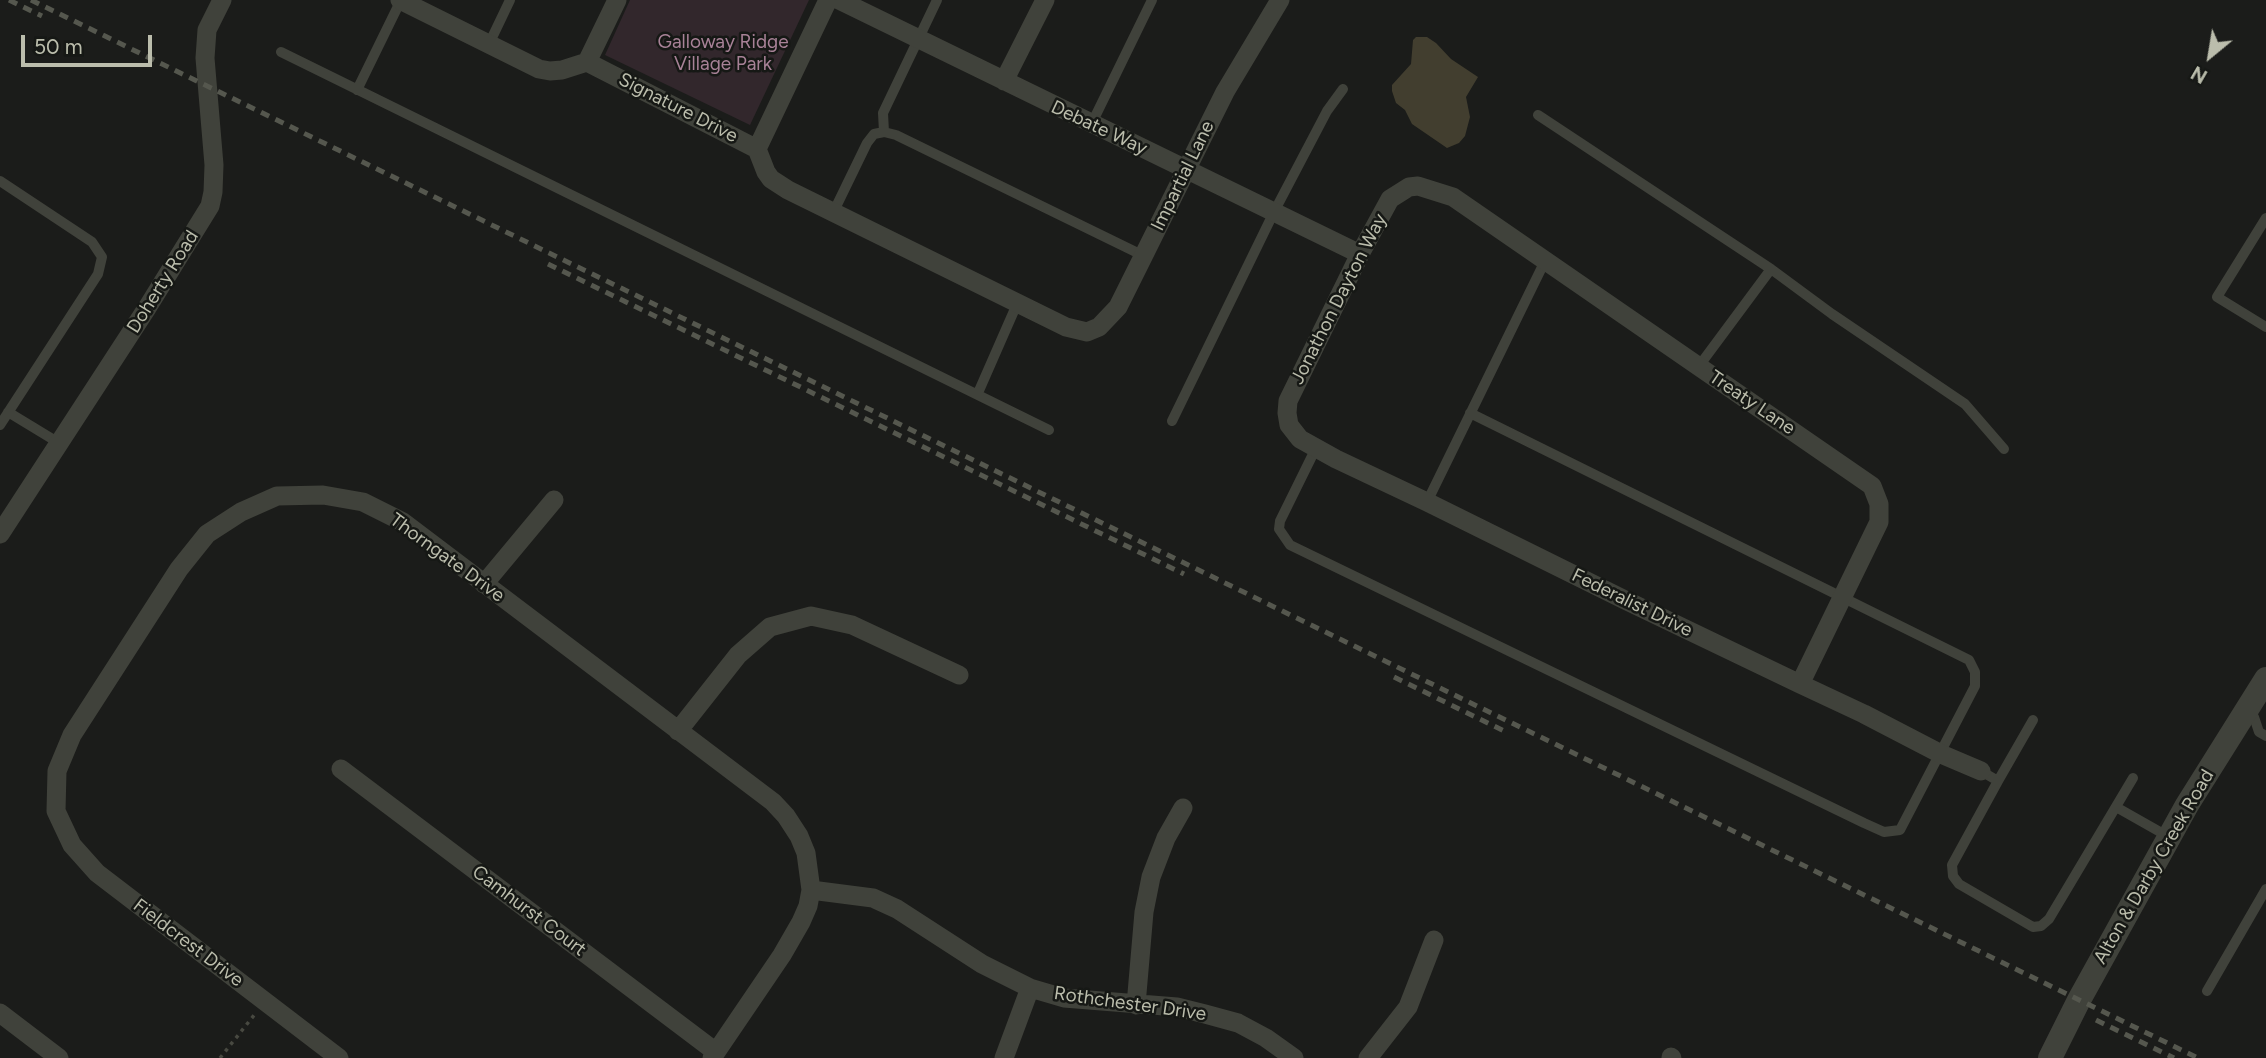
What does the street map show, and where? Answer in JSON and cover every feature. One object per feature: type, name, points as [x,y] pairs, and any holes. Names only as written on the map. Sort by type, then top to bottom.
[{"type":"street","name":"Doherty Road","points":[[0,534],[210,206],[214,165],[205,58],[207,30],[222,0]]},
{"type":"street","points":[[401,0],[538,69],[550,71],[587,62],[617,0]]},
{"type":"street","points":[[757,149],[828,0]]},
{"type":"street","name":"Debate Way","points":[[839,0],[1360,254]]},
{"type":"street","points":[[1004,82],[1045,0]]},
{"type":"street","name":"Impartial Lane","points":[[1087,332],[1099,327],[1118,307],[1185,168],[1225,92],[1276,6]]},
{"type":"street","name":"Signature Drive","points":[[587,62],[757,149],[761,164],[771,179],[833,213],[1066,327],[1087,332]]},
{"type":"street","name":"Jonathon Dayton Way","points":[[1289,425],[1288,401],[1390,199],[1409,187],[1427,187],[1453,197]]},
{"type":"street","name":"Treaty Lane","points":[[1453,197],[1872,486],[1881,514],[1879,522],[1800,684]]},
{"type":"street","name":"Federalist Drive","points":[[1289,425],[1300,439],[1315,448],[1990,776]]},
{"type":"street","name":"Thorngate Drive","points":[[57,811],[57,771],[72,735],[178,569],[207,534],[241,512],[277,496],[323,495],[363,502],[403,522],[773,802],[799,836],[806,853],[811,891]]},
{"type":"street","points":[[484,584],[554,500]]},
{"type":"street","points":[[678,731],[738,655],[770,627],[811,616],[852,625],[959,675]]},
{"type":"street","name":"Alton & Darby Creek Road","points":[[2050,1058],[2169,837],[2255,716],[2266,679]]},
{"type":"street","name":"Camhurst Court","points":[[341,769],[714,1055]]},
{"type":"street","points":[[1136,1005],[1143,912],[1166,838],[1183,808]]},
{"type":"street","name":"Fieldcrest Drive","points":[[57,811],[72,845],[97,873],[339,1058]]},
{"type":"street","points":[[714,1055],[789,944],[801,922],[811,891]]},
{"type":"street","name":"Rothchester Drive","points":[[811,891],[873,898],[897,909],[982,964],[1030,988],[1064,998],[1177,1007],[1238,1023],[1266,1038],[1294,1058]]},
{"type":"street","points":[[1368,1058],[1408,1007],[1434,940]]},
{"type":"street","points":[[1004,1058],[1030,988]]},
{"type":"street","points":[[0,1013],[59,1058]]},
{"type":"lane","points":[[357,90],[401,0]]},
{"type":"lane","points":[[489,44],[510,0]]},
{"type":"lane","points":[[884,132],[883,113],[937,0]]},
{"type":"lane","points":[[1091,125],[1152,0]]},
{"type":"lane","points":[[281,52],[1049,430]]},
{"type":"lane","points":[[1172,421],[1274,212],[1327,111],[1343,89]]},
{"type":"lane","points":[[1538,116],[1771,269],[1965,404],[2004,449]]},
{"type":"lane","points":[[833,213],[867,143],[874,134],[884,132],[896,135],[1144,256]]},
{"type":"lane","points":[[0,181],[92,242],[102,257],[98,274],[0,425]]},
{"type":"lane","points":[[2266,218],[2217,297],[2266,327]]},
{"type":"lane","points":[[1427,502],[1545,261]]},
{"type":"lane","points":[[1699,366],[1771,269]]},
{"type":"lane","points":[[978,393],[1017,304]]},
{"type":"lane","points":[[8,412],[59,443]]},
{"type":"lane","points":[[1315,448],[1280,520],[1279,530],[1290,545],[1884,832],[1900,830],[1975,686],[1975,672],[1969,660],[1470,413]]},
{"type":"lane","points":[[2255,716],[2259,732],[2266,736]]},
{"type":"lane","points":[[2033,720],[1990,776],[1952,865],[1953,876],[1959,884],[2033,927],[2041,926],[2049,919],[2133,778]]},
{"type":"lane","points":[[2116,807],[2169,837]]},
{"type":"lane","points":[[2207,991],[2266,889]]},
{"type":"path","points":[[220,1058],[264,1001]]},
{"type":"green space","name":"Galloway Ridge Village Park","points":[[630,0],[809,0],[750,125],[605,55]]},
{"type":"shaded area","points":[[1416,37],[1427,37],[1451,59],[1478,77],[1466,97],[1470,117],[1465,136],[1459,143],[1447,148],[1412,124],[1405,110],[1396,103],[1392,91],[1392,85],[1411,64],[1413,40]]},
{"type":"railway","points":[[9,0],[42,16]]},
{"type":"railway","points":[[31,0],[2198,1058]]},
{"type":"railway","points":[[548,264],[1184,574]]},
{"type":"railway","points":[[1394,677],[1504,731]]},
{"type":"railway","points":[[2096,1020],[2174,1058]]}]
